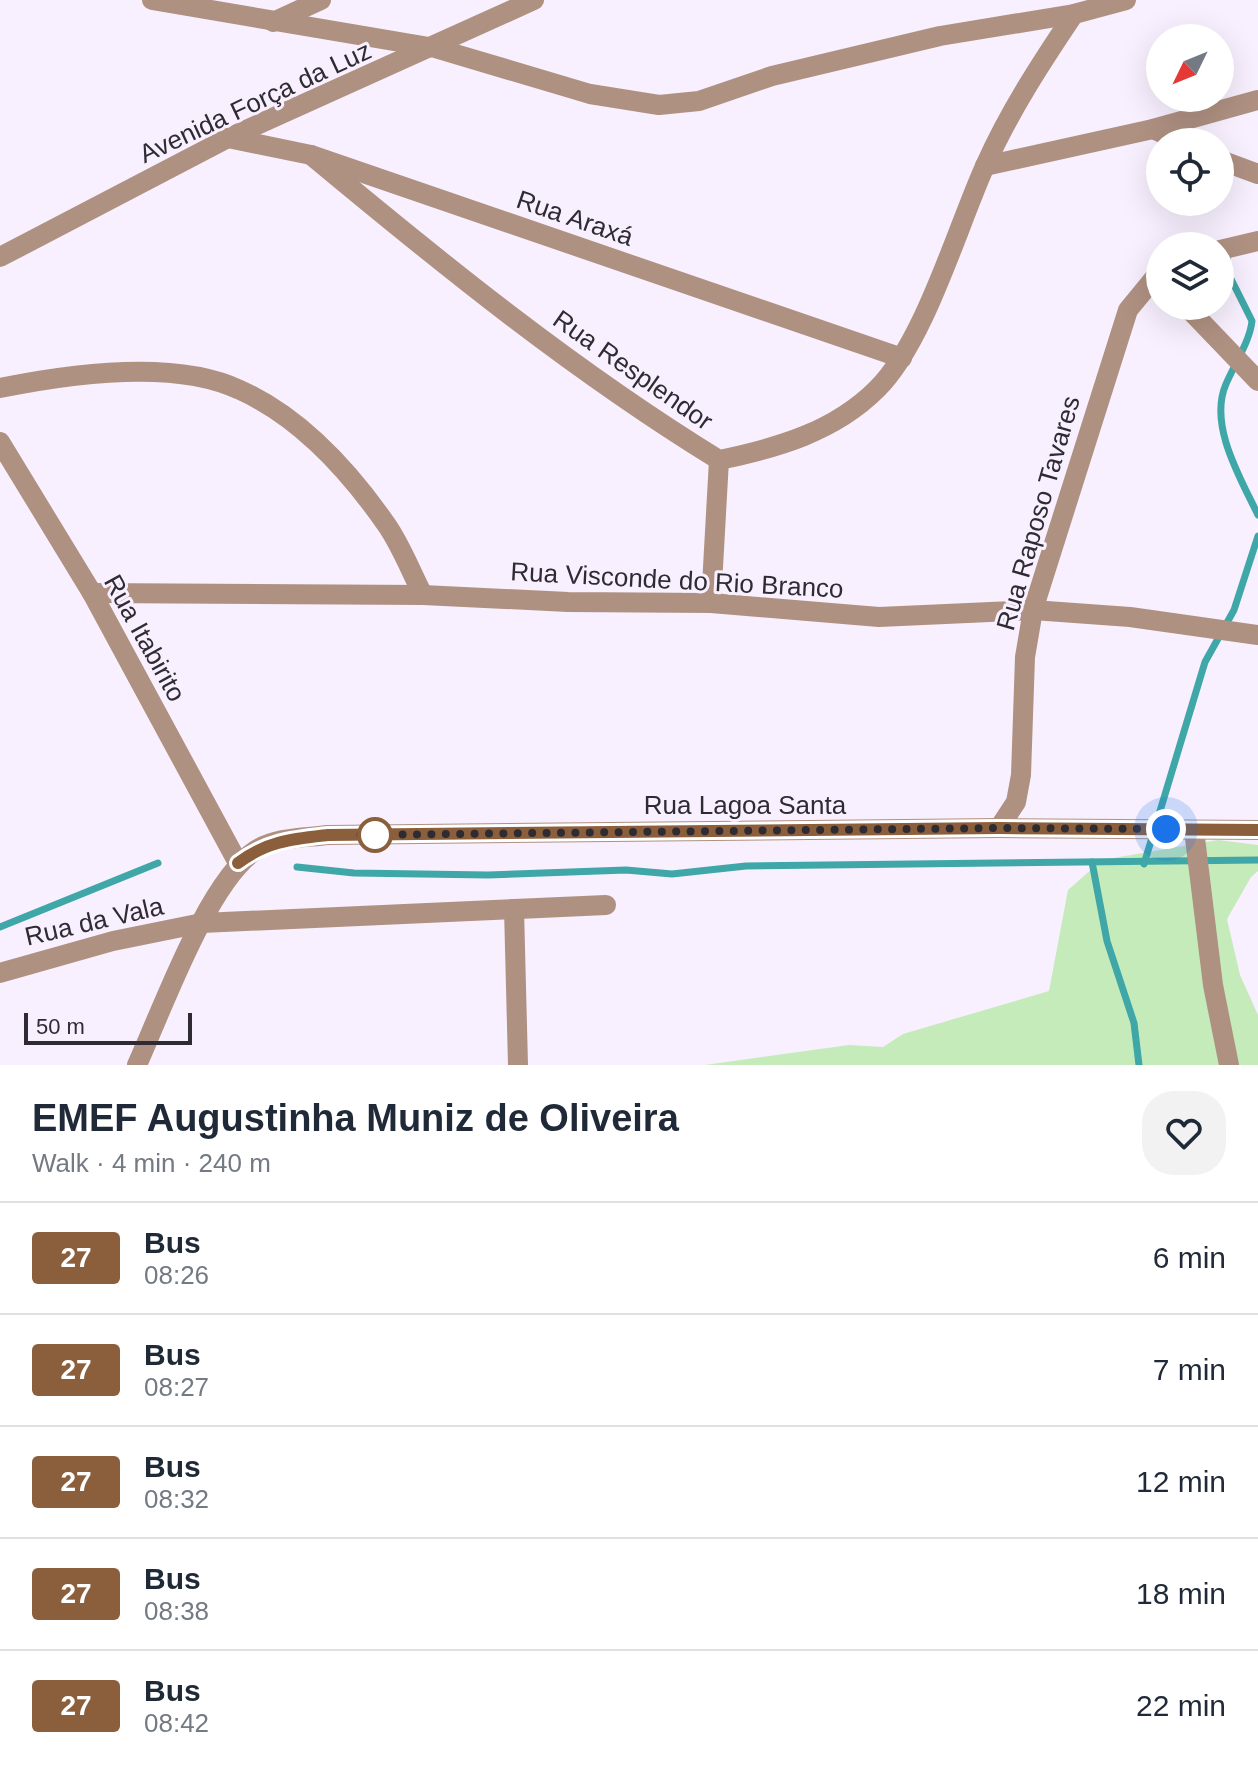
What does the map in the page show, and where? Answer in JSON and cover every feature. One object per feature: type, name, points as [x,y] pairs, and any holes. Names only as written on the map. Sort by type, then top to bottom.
[{"type":"street","points":[[152,0],[435,48],[590,94],[659,105],[699,101],[772,76],[940,36],[1074,14],[1126,0]]},
{"type":"street","points":[[273,22],[321,0]]},
{"type":"street","name":"Avenida Força da Luz","points":[[0,257],[228,138],[435,48],[534,0]]},
{"type":"street","name":"Rua Resplendor","points":[[311,155],[457,276],[648,416],[719,460],[782,447],[839,420],[878,389],[902,358],[985,166],[1019,96],[1074,14]]},
{"type":"street","points":[[1157,128],[1258,100]]},
{"type":"street","points":[[985,166],[1146,131]]},
{"type":"street","name":"Rua Araxá","points":[[228,138],[311,155],[902,358]]},
{"type":"street","points":[[1234,165],[1258,174]]},
{"type":"street","points":[[1234,247],[1258,241]]},
{"type":"street","name":"Rua Raposo Tavares","points":[[999,828],[1016,802],[1021,775],[1024,679],[1033,610],[1128,310],[1146,289]]},
{"type":"street","points":[[1199,320],[1258,381]]},
{"type":"street","points":[[0,388],[57,376],[153,374],[194,377],[238,388],[284,413],[348,475],[388,527],[423,595]]},
{"type":"street","name":"Rua Itabirito","points":[[0,442],[92,593],[238,863]]},
{"type":"street","points":[[711,603],[719,460]]},
{"type":"street","name":"Rua Visconde do Rio Branco","points":[[92,593],[423,595],[568,602],[711,603],[879,617],[1033,610],[1130,617],[1258,635]]},
{"type":"street","name":"Rua Lagoa Santa","points":[[238,863],[259,848],[283,839],[328,835],[999,828],[1258,830]]},
{"type":"street","points":[[1194,830],[1213,985],[1229,1065]]},
{"type":"street","points":[[137,1065],[202,923],[238,863]]},
{"type":"street","name":"Rua da Vala","points":[[0,973],[113,941],[202,923],[606,905]]},
{"type":"street","points":[[514,909],[518,1065]]},
{"type":"green space","points":[[1218,840],[1258,845],[1258,871],[1251,877],[1227,919],[1240,975],[1258,1015],[1258,1065],[705,1065],[849,1045],[883,1047],[903,1034],[1049,991],[1068,890],[1102,860]]},
{"type":"waterway","points":[[1234,285],[1252,321],[1245,345],[1226,384],[1221,417],[1229,451],[1258,515]]},
{"type":"waterway","points":[[1144,864],[1205,662],[1234,610],[1258,536]]},
{"type":"waterway","points":[[297,867],[354,873],[488,875],[626,870],[672,874],[746,866],[1258,860]]},
{"type":"waterway","points":[[1092,862],[1107,941],[1134,1023],[1139,1065]]},
{"type":"waterway","points":[[0,927],[158,863]]},
{"type":"bus line","name":"27","points":[[238,863],[259,848],[283,839],[328,835],[999,828],[1258,830]]},
{"type":"route","points":[[375,835],[360,835],[1166,829]]}]
